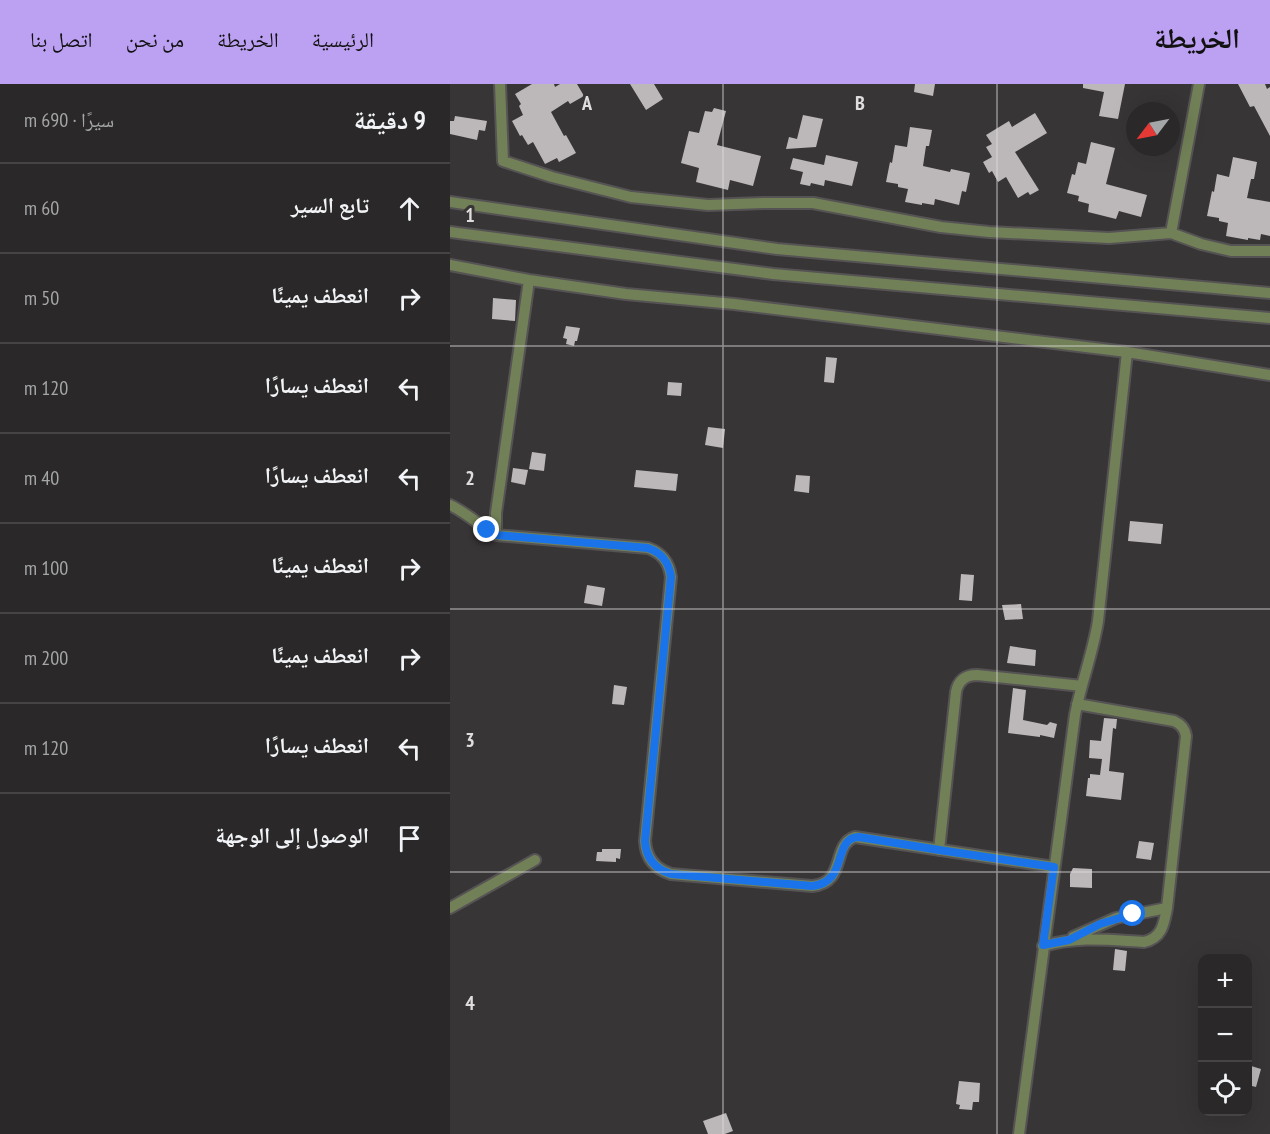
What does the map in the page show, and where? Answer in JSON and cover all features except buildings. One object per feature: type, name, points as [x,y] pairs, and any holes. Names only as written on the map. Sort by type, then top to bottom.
[{"type":"street","points":[[500,84],[502,161],[552,177],[631,197],[708,205],[813,203],[941,227],[989,232],[1109,238],[1171,233],[1201,244],[1231,251],[1270,251]]},
{"type":"street","points":[[1171,233],[1198,84]]},
{"type":"street","points":[[450,202],[777,249],[1270,293]]},
{"type":"street","points":[[450,232],[772,274],[1270,318]]},
{"type":"street","points":[[450,265],[529,280],[626,294],[734,304],[1127,352],[1270,375]]},
{"type":"street","points":[[496,535],[496,513],[529,280]]},
{"type":"street","points":[[1019,1134],[1077,704],[1091,658],[1098,621],[1127,352]]},
{"type":"street","points":[[450,505],[496,535],[648,548],[663,556],[669,566],[671,577],[645,841],[647,854],[655,866],[660,869],[671,874],[819,886],[835,874],[846,842],[855,837],[1054,867]]},
{"type":"street","points":[[939,850],[956,692],[959,684],[969,676],[977,675],[1082,686]]},
{"type":"street","points":[[1043,945],[1091,939],[1149,941],[1154,939],[1164,927],[1167,908],[1186,736],[1184,730],[1174,721],[1077,704]]},
{"type":"street","points":[[450,908],[535,860]]},
{"type":"street","points":[[1069,940],[1116,918],[1167,908]]},
{"type":"route","points":[[487,530],[496,535],[648,548],[663,556],[669,566],[671,577],[645,841],[647,854],[655,866],[665,872],[819,886],[835,874],[846,842],[859,837],[1054,867],[1043,945],[1069,940],[1100,924],[1133,914]]}]
